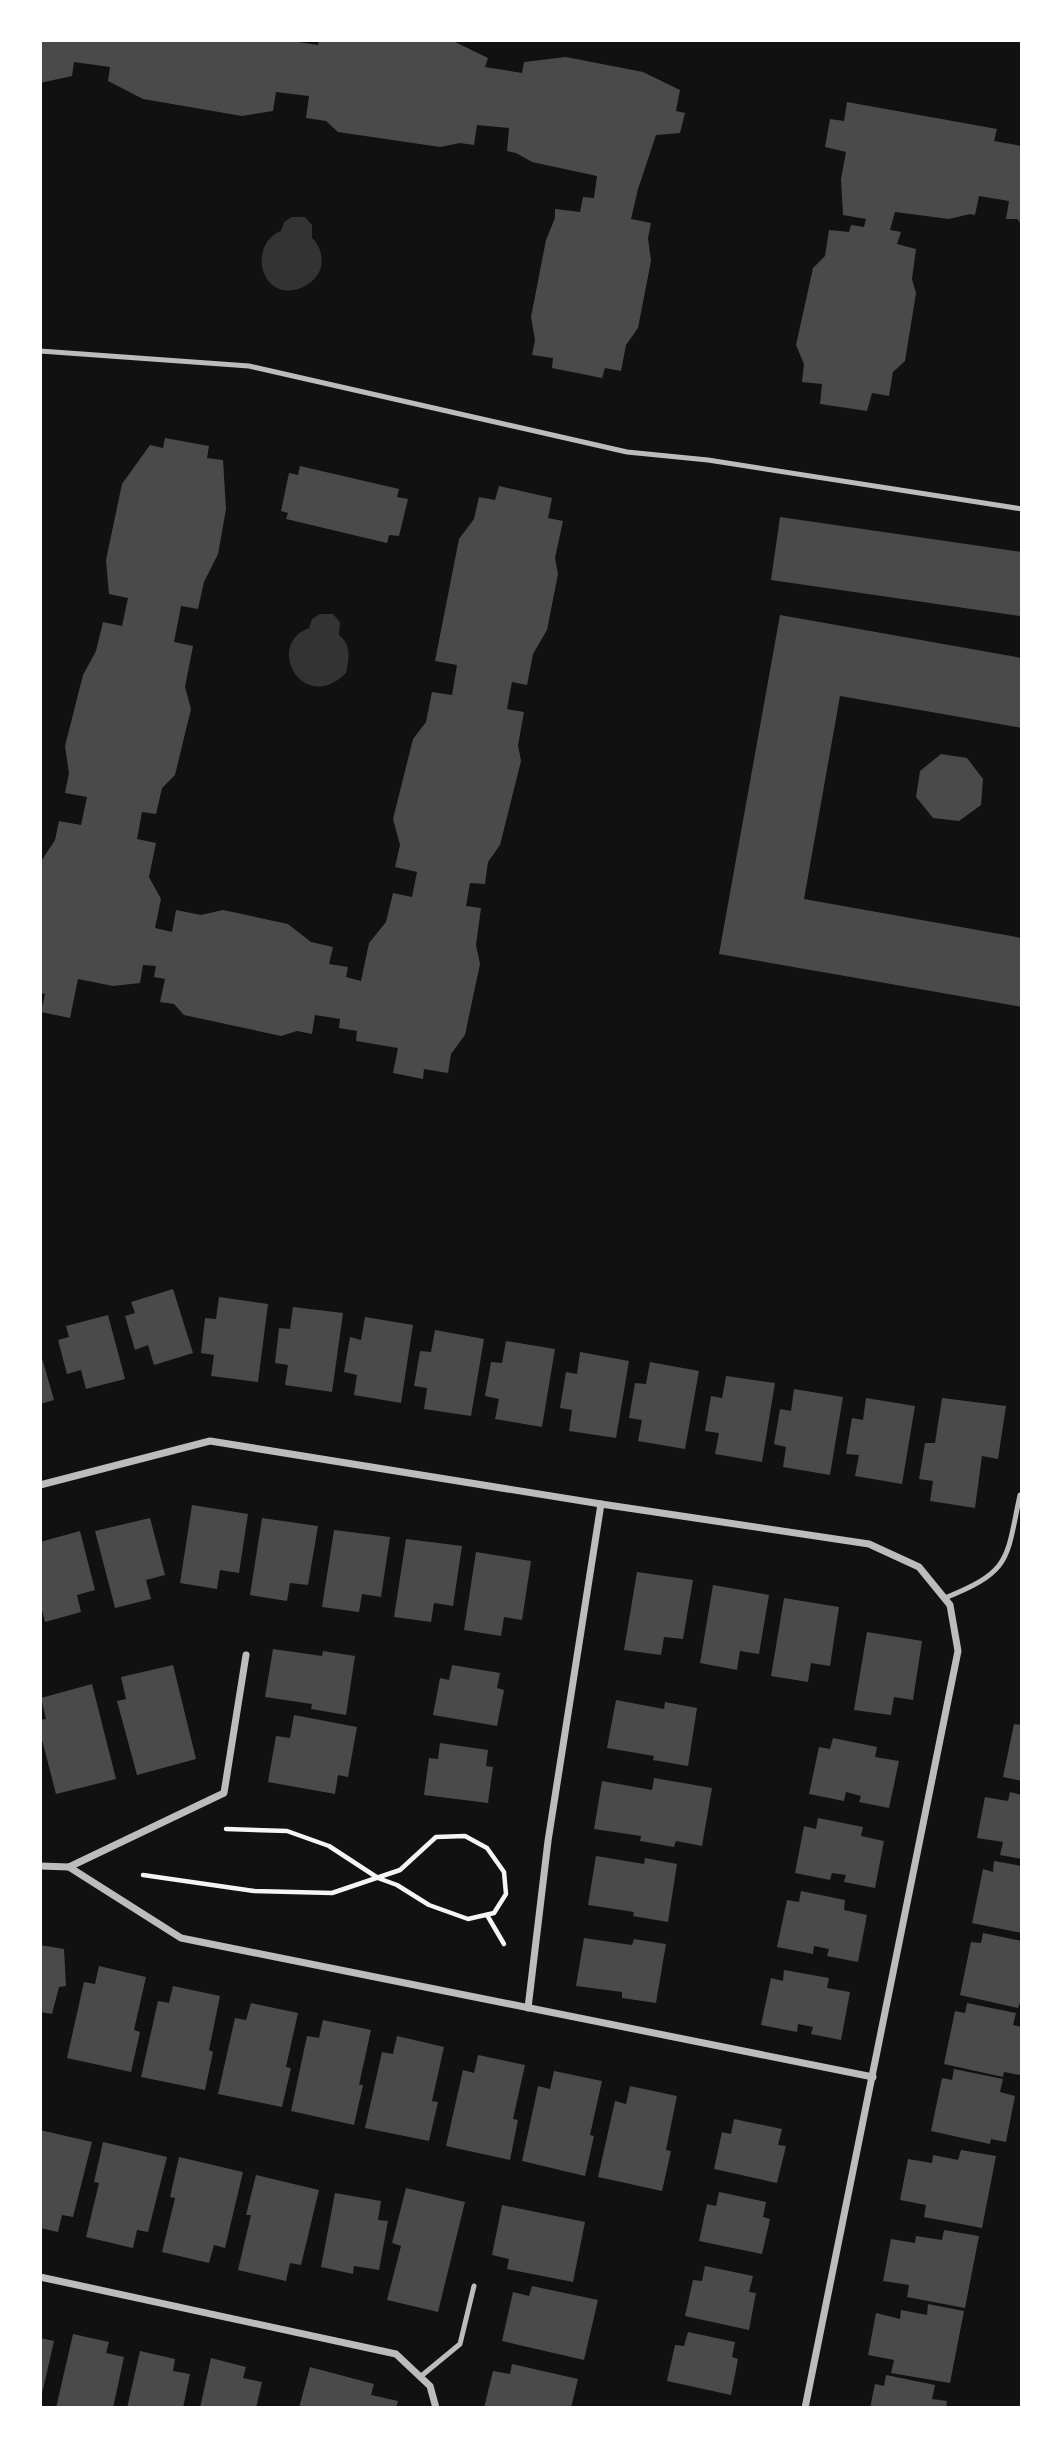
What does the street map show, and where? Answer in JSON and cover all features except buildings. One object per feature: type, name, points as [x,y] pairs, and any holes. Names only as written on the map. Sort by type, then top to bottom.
[{"type":"street","points":[[40,1485],[210,1441],[869,1544],[919,1567],[945,1598],[950,1605],[958,1651],[805,2408]]},
{"type":"street","points":[[528,2008],[548,1841],[601,1504]]},
{"type":"street","points":[[40,1866],[69,1867],[224,1793],[246,1655]]},
{"type":"street","points":[[69,1867],[181,1938],[873,2077]]},
{"type":"street","points":[[40,2277],[396,2354],[430,2386],[436,2408]]},
{"type":"lane","points":[[40,351],[249,366],[627,452],[708,460],[1022,509]]},
{"type":"lane","points":[[945,1598],[975,1586],[998,1569],[1007,1556],[1020,1495]]},
{"type":"lane","points":[[420,2377],[460,2344],[474,2286]]},
{"type":"path","points":[[136,1875],[254,1891],[332,1893],[378,1878],[400,1870],[436,1837],[465,1836],[487,1848],[505,1872],[506,1894],[494,1913],[468,1919],[429,1905],[397,1885],[378,1878],[329,1846],[287,1831],[215,1831]]},
{"type":"shaded area","points":[[292,217],[305,217],[312,225],[312,238],[319,247],[322,263],[319,273],[310,283],[297,289],[283,290],[277,288],[265,275],[262,258],[267,241],[281,231],[284,222]]},
{"type":"shaded area","points":[[320,614],[333,614],[340,622],[339,635],[346,643],[349,657],[346,673],[330,684],[316,686],[304,682],[295,673],[290,661],[290,648],[296,636],[309,628],[312,619]]}]
